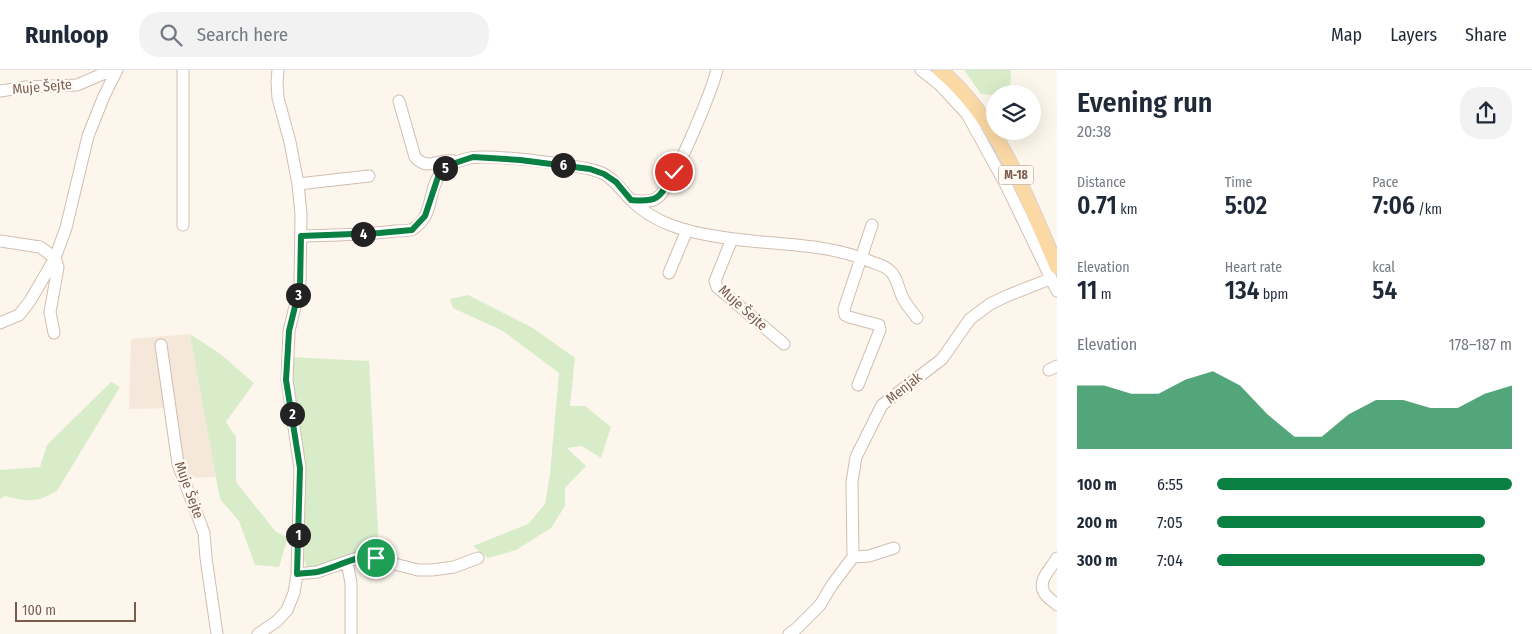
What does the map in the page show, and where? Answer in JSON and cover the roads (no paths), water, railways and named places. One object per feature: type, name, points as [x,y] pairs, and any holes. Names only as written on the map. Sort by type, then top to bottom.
[{"type":"main road","name":"M-18","points":[[940,70],[961,88],[987,122],[1003,150],[1054,273]]},
{"type":"street","name":"Muje Šejte","points":[[0,91],[26,87],[77,85],[112,70]]},
{"type":"street","points":[[0,323],[19,315],[30,301],[55,258],[66,228],[88,136],[117,70]]},
{"type":"street","points":[[183,70],[183,225]]},
{"type":"street","points":[[258,634],[277,621],[287,610],[294,593],[297,574],[300,468],[286,380],[289,331],[300,286],[301,236],[298,184],[290,142],[278,98],[278,70]]},
{"type":"street","points":[[631,200],[645,202],[655,200],[660,196],[682,155],[712,87],[717,70]]},
{"type":"street","points":[[921,70],[940,85],[967,114],[1054,273],[1057,291]]},
{"type":"street","points":[[399,101],[415,157],[420,163],[428,164],[448,160],[457,162]]},
{"type":"street","points":[[301,236],[412,230],[425,216],[439,174],[446,166],[473,157],[590,169],[604,174],[616,182],[631,200],[660,222],[687,230],[732,239],[803,244],[862,258],[890,270],[897,280],[902,298],[917,318]]},
{"type":"street","points":[[298,184],[369,176]]},
{"type":"street","points":[[858,385],[880,330],[879,325],[845,315],[844,309],[872,225]]},
{"type":"street","points":[[669,273],[687,230]]},
{"type":"street","name":"Muje Šejte","points":[[732,239],[716,281],[717,287],[784,344]]},
{"type":"street","points":[[0,241],[40,247],[55,258],[58,267],[50,312],[54,334]]},
{"type":"street","name":"Menjak","points":[[853,557],[852,482],[856,457],[882,405],[942,359],[970,319],[990,304],[1054,273]]},
{"type":"street","name":"Muje Šejte","points":[[161,345],[178,464],[204,533],[217,634]]},
{"type":"street","points":[[789,634],[820,605],[853,557],[869,556],[894,548]]},
{"type":"street","points":[[297,574],[317,572],[367,556],[418,570],[432,570],[454,566],[478,558]]},
{"type":"street","points":[[1057,558],[1042,582],[1046,594],[1057,606]]},
{"type":"street","points":[[347,562],[351,583],[351,634]]}]
